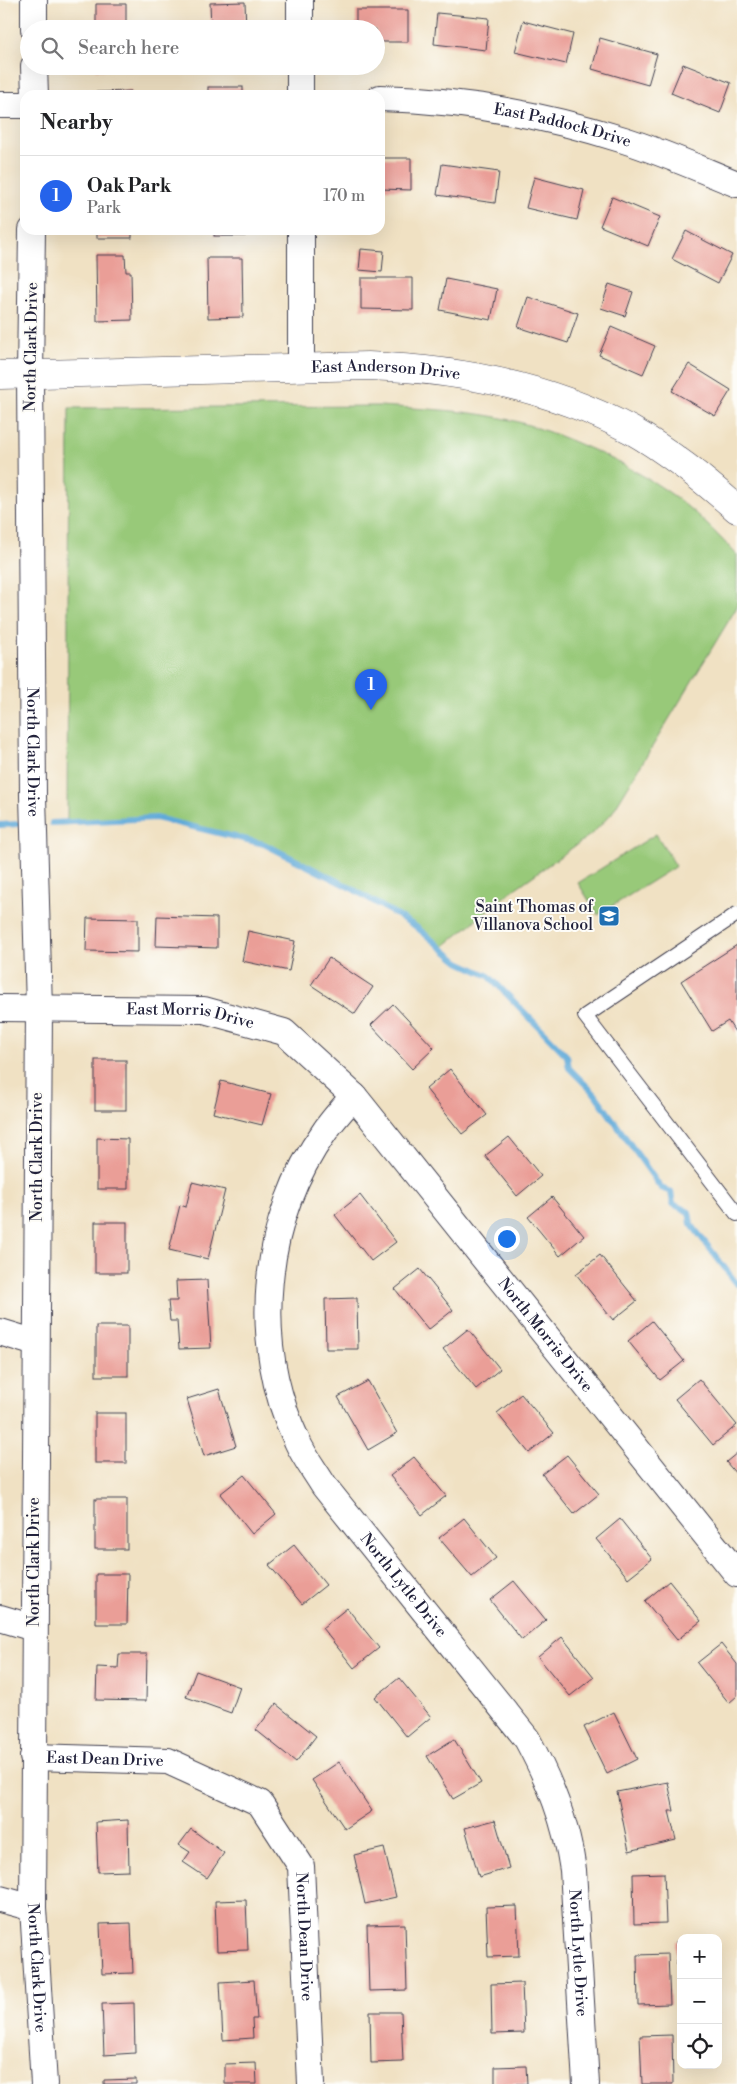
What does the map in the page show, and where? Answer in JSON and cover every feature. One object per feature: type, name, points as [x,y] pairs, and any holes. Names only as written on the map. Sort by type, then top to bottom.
[{"type":"street","points":[[34,0],[34,20]]},
{"type":"street","points":[[300,0],[300,20]]},
{"type":"street","points":[[34,75],[35,90]]},
{"type":"street","points":[[300,75],[300,90]]},
{"type":"street","name":"East Paddock Drive","points":[[385,98],[435,100],[479,106],[564,123],[624,140],[737,184]]},
{"type":"street","points":[[0,105],[20,105]]},
{"type":"street","name":"North Clark Drive","points":[[32,235],[30,375],[33,796],[38,1008],[33,1908],[44,2084]]},
{"type":"street","points":[[301,235],[301,367]]},
{"type":"street","name":"East Anderson Drive","points":[[0,375],[368,366],[427,369],[521,387],[552,397],[630,430],[701,477],[737,509]]},
{"type":"street","name":"East Morris Drive","points":[[0,1008],[204,1010],[284,1032],[354,1096]]},
{"type":"street","name":"North Morris Drive","points":[[354,1096],[737,1574]]},
{"type":"street","name":"North Lytle Drive","points":[[354,1096],[325,1131],[305,1164],[281,1220],[273,1256],[269,1288],[272,1356],[276,1381],[296,1440],[324,1486],[526,1739],[548,1778],[565,1827],[573,1870],[586,2084]]},
{"type":"street","points":[[0,1332],[36,1343]]},
{"type":"street","points":[[0,1618],[34,1628]]},
{"type":"street","name":"East Dean Drive","points":[[33,1757],[168,1761],[260,1803]]},
{"type":"street","name":"North Dean Drive","points":[[260,1803],[301,1866],[311,2084]]},
{"type":"street","points":[[0,1899],[33,1908]]},
{"type":"lane","points":[[737,914],[585,1016],[737,1214]]},
{"type":"green space","points":[[379,406],[447,410],[498,417],[535,427],[579,444],[646,477],[665,490],[697,514],[737,555],[737,607],[612,813],[593,833],[509,893],[442,948],[415,926],[351,888],[264,844],[156,819],[67,822],[69,408]]},
{"type":"green space","points":[[656,834],[676,866],[598,915],[578,883]]},
{"type":"building","points":[[245,2],[246,20],[211,20],[210,3]]},
{"type":"building","points":[[96,4],[126,4],[126,20],[96,20]]},
{"type":"building","points":[[356,10],[408,10],[408,42],[385,42],[385,20],[356,20]]},
{"type":"building","points":[[437,13],[489,18],[486,50],[434,44]]},
{"type":"building","points":[[523,21],[573,34],[566,64],[515,52]]},
{"type":"building","points":[[600,38],[657,54],[648,85],[592,69]]},
{"type":"building","points":[[683,64],[731,83],[720,113],[671,93]]},
{"type":"building","points":[[208,87],[243,87],[243,90],[208,90]]},
{"type":"building","points":[[385,158],[411,158],[411,190],[385,189]]},
{"type":"building","points":[[442,164],[499,172],[495,203],[437,195]]},
{"type":"building","points":[[534,177],[584,190],[577,220],[526,208]]},
{"type":"building","points":[[612,197],[660,217],[648,246],[600,226]]},
{"type":"building","points":[[686,231],[732,255],[718,283],[672,259]]},
{"type":"building","points":[[97,235],[132,235],[132,238],[97,238]]},
{"type":"building","points":[[214,235],[245,235],[245,236]]},
{"type":"building","points":[[361,249],[384,251],[382,272],[359,270]]},
{"type":"building","points":[[96,255],[125,255],[126,272],[131,272],[132,320],[97,321]]},
{"type":"building","points":[[207,258],[242,258],[243,317],[208,318]]},
{"type":"building","points":[[361,278],[413,278],[413,310],[361,309]]},
{"type":"building","points":[[446,279],[497,289],[491,320],[440,310]]},
{"type":"building","points":[[609,284],[633,292],[625,316],[601,308]]},
{"type":"building","points":[[528,297],[578,313],[568,343],[518,327]]},
{"type":"building","points":[[611,327],[655,346],[643,374],[599,355]]},
{"type":"building","points":[[689,364],[731,390],[715,416],[672,391]]},
{"type":"building","points":[[157,916],[217,918],[217,948],[156,946]]},
{"type":"building","points":[[87,918],[138,919],[138,952],[86,951]]},
{"type":"building","points":[[248,931],[295,941],[289,971],[242,961]]},
{"type":"building","points":[[737,945],[737,1031],[735,1032],[728,1021],[712,1031],[681,981]]},
{"type":"building","points":[[329,958],[373,987],[355,1014],[311,985]]},
{"type":"building","points":[[393,1004],[434,1048],[412,1069],[371,1025]]},
{"type":"building","points":[[95,1060],[126,1060],[126,1110],[95,1110]]},
{"type":"building","points":[[450,1069],[487,1115],[462,1134],[426,1089]]},
{"type":"building","points":[[221,1081],[271,1094],[262,1125],[213,1113]]},
{"type":"building","points":[[509,1137],[541,1176],[517,1196],[485,1156]]},
{"type":"building","points":[[97,1138],[128,1139],[128,1189],[97,1189]]},
{"type":"building","points":[[192,1182],[225,1190],[208,1259],[169,1250],[180,1205],[186,1207]]},
{"type":"building","points":[[360,1195],[396,1242],[371,1261],[335,1215]]},
{"type":"building","points":[[552,1197],[584,1236],[560,1256],[528,1217]]},
{"type":"building","points":[[95,1222],[127,1222],[127,1273],[95,1273]]},
{"type":"building","points":[[600,1255],[637,1301],[613,1320],[576,1274]]},
{"type":"building","points":[[420,1269],[453,1310],[428,1330],[395,1289]]},
{"type":"building","points":[[207,1280],[211,1348],[179,1349],[177,1321],[170,1321],[168,1301],[177,1301],[176,1281]]},
{"type":"building","points":[[357,1298],[358,1349],[326,1349],[325,1299]]},
{"type":"building","points":[[652,1321],[684,1361],[660,1380],[628,1341]]},
{"type":"building","points":[[96,1326],[128,1326],[128,1376],[96,1376]]},
{"type":"building","points":[[468,1329],[500,1369],[476,1389],[443,1349]]},
{"type":"building","points":[[699,1379],[737,1425],[713,1445],[675,1399]]},
{"type":"building","points":[[368,1381],[397,1433],[368,1450],[338,1397]]},
{"type":"building","points":[[219,1389],[236,1446],[204,1456],[187,1399]]},
{"type":"building","points":[[521,1394],[554,1433],[529,1453],[497,1413]]},
{"type":"building","points":[[95,1413],[126,1413],[126,1463],[95,1463]]},
{"type":"building","points":[[737,1453],[737,1475],[726,1462]]},
{"type":"building","points":[[567,1455],[599,1494],[574,1514],[542,1474]]},
{"type":"building","points":[[414,1457],[446,1496],[422,1515],[390,1476]]},
{"type":"building","points":[[244,1475],[276,1514],[252,1534],[220,1494]]},
{"type":"building","points":[[95,1499],[127,1499],[127,1549],[95,1549]]},
{"type":"building","points":[[464,1518],[496,1558],[472,1577],[439,1538]]},
{"type":"building","points":[[620,1519],[652,1559],[628,1578],[596,1539]]},
{"type":"building","points":[[294,1545],[326,1585],[302,1604],[269,1565]]},
{"type":"building","points":[[96,1574],[128,1574],[127,1624],[96,1624]]},
{"type":"building","points":[[514,1581],[546,1620],[522,1640],[490,1600]]},
{"type":"building","points":[[669,1581],[701,1621],[677,1640],[645,1601]]},
{"type":"building","points":[[347,1608],[379,1648],[354,1668],[322,1628]]},
{"type":"building","points":[[562,1637],[594,1677],[570,1696],[538,1657]]},
{"type":"building","points":[[721,1644],[737,1664],[737,1696],[729,1703],[697,1663]]},
{"type":"building","points":[[119,1654],[147,1654],[146,1701],[96,1700],[97,1667],[118,1668]]},
{"type":"building","points":[[196,1671],[240,1687],[231,1713],[186,1697]]},
{"type":"building","points":[[399,1678],[431,1717],[407,1737],[375,1697]]},
{"type":"building","points":[[276,1704],[316,1736],[296,1762],[256,1730]]},
{"type":"building","points":[[614,1712],[637,1759],[607,1774],[584,1727]]},
{"type":"building","points":[[454,1739],[481,1783],[453,1799],[427,1756]]},
{"type":"building","points":[[339,1762],[372,1811],[345,1829],[312,1780]]},
{"type":"building","points":[[668,1782],[674,1811],[669,1811],[676,1840],[629,1851],[617,1792]]},
{"type":"building","points":[[128,1820],[129,1871],[98,1872],[96,1822]]},
{"type":"building","points":[[495,1820],[509,1868],[479,1877],[465,1828]]},
{"type":"building","points":[[191,1829],[224,1853],[207,1878],[183,1862],[190,1852],[179,1845]]},
{"type":"building","points":[[384,1848],[396,1897],[365,1904],[354,1855]]},
{"type":"building","points":[[664,1873],[666,1923],[634,1924],[633,1874]]},
{"type":"building","points":[[246,1900],[248,1950],[217,1951],[215,1901]]},
{"type":"building","points":[[517,1906],[519,1956],[488,1957],[486,1907]]},
{"type":"building","points":[[131,1923],[133,1973],[102,1974],[100,1924]]},
{"type":"building","points":[[405,1924],[407,1990],[369,1991],[367,1925]]},
{"type":"building","points":[[668,1954],[670,2004],[638,2005],[637,1955]]},
{"type":"building","points":[[254,1980],[257,2019],[252,2019],[253,2038],[223,2040],[220,1982]]},
{"type":"building","points":[[522,1983],[524,2033],[492,2034],[491,1984]]},
{"type":"building","points":[[134,2003],[135,2053],[104,2055],[102,2004]]},
{"type":"building","points":[[370,2012],[401,2012],[403,2062],[371,2063]]},
{"type":"building","points":[[672,2035],[673,2084],[642,2084],[640,2036]]},
{"type":"building","points":[[256,2063],[257,2084],[225,2084],[225,2064]]},
{"type":"building","points":[[526,2066],[527,2084],[495,2084],[495,2067]]},
{"type":"building","points":[[136,2079],[136,2084],[104,2084],[104,2080]]},
{"type":"waterway","points":[[52,823],[156,818],[264,844],[351,888],[415,926],[459,962],[489,976],[567,1056],[569,1068],[595,1094],[661,1188],[671,1192],[673,1204],[689,1212],[691,1224],[737,1284]]},
{"type":"waterway","points":[[0,825],[18,824]]},
{"type":"place","name":"Oak Park","points":[[371,710]]},
{"type":"place","name":"Saint Thomas of Villanova School","points":[[609,916]]}]
